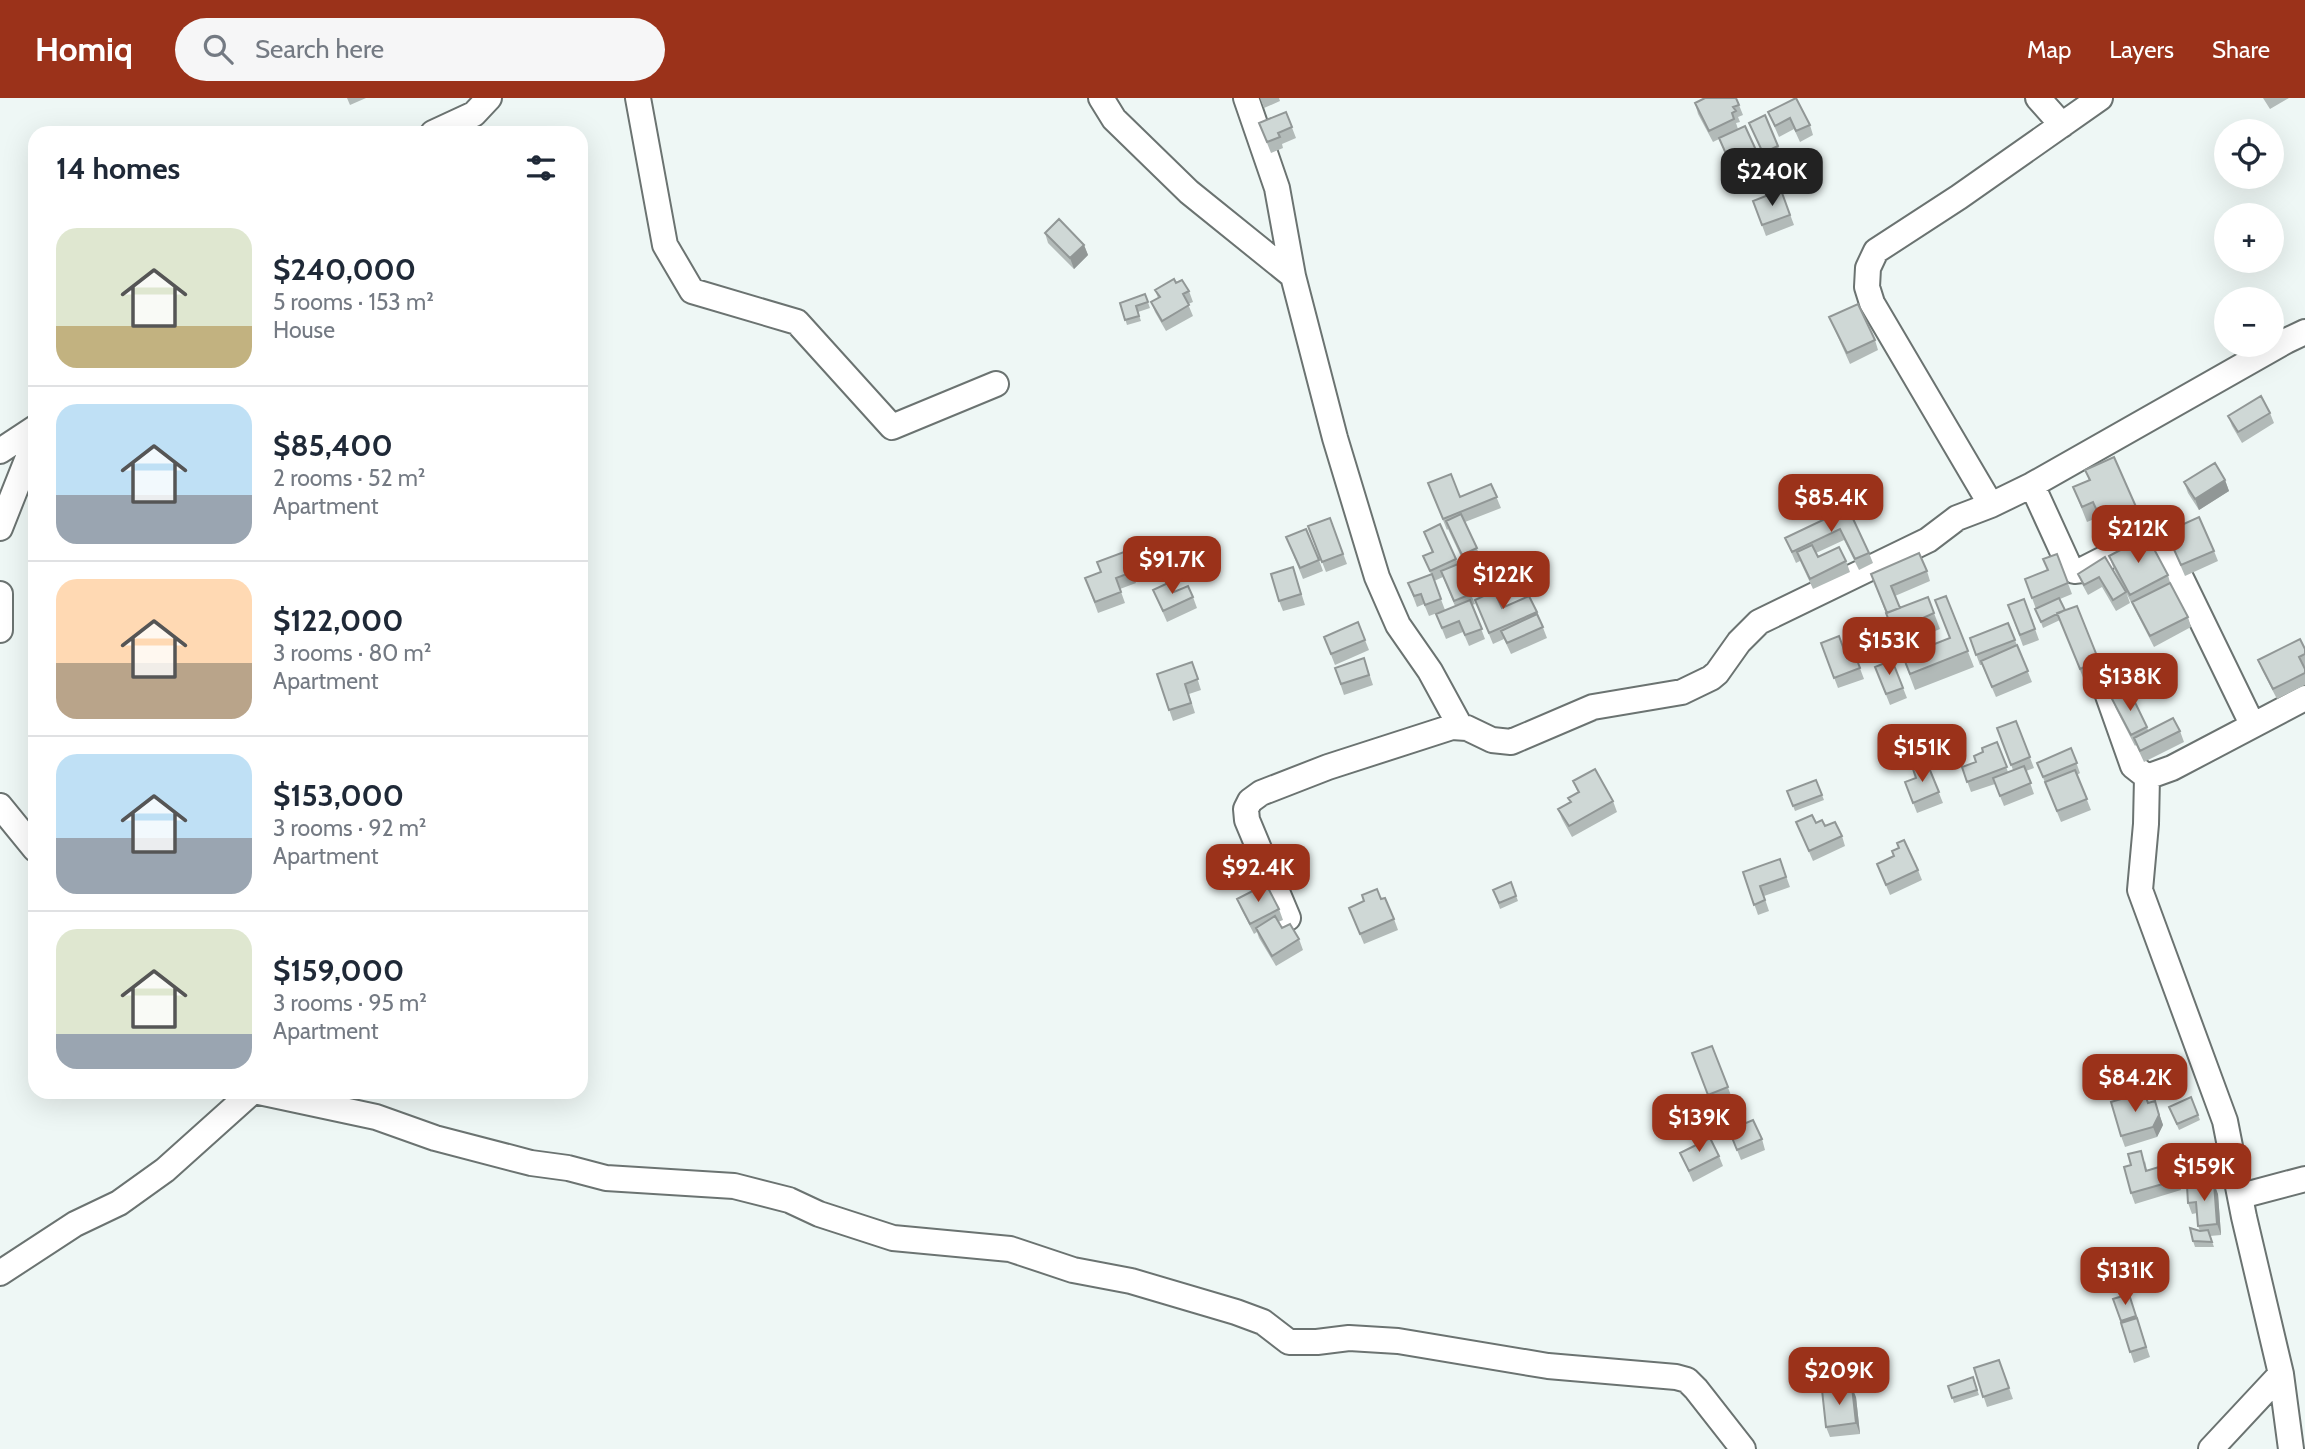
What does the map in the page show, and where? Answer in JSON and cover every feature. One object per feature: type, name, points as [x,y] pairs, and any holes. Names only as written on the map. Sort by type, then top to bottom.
[{"type":"street","points":[[448,126],[474,114],[489,98]]},
{"type":"street","points":[[638,98],[665,245],[692,292],[797,322],[892,427],[996,384]]},
{"type":"street","points":[[1101,98],[1115,119],[1189,192],[1293,276]]},
{"type":"street","points":[[1245,98],[1277,188],[1293,276],[1335,438],[1377,577],[1398,625],[1430,671],[1460,726]]},
{"type":"street","points":[[2038,98],[2062,125]]},
{"type":"street","points":[[1991,505],[1872,303],[1867,287],[1868,268],[1876,251],[2100,98]]},
{"type":"street","points":[[1288,918],[1247,820],[1246,809],[1250,801],[1261,793],[1442,729],[1460,726],[1492,740],[1511,742],[1593,707],[1682,692],[1717,673],[1739,642],[1759,622],[1928,540],[1957,518],[2032,485],[2305,332]]},
{"type":"street","points":[[0,429],[28,427]]},
{"type":"street","points":[[0,451],[28,431]]},
{"type":"street","points":[[0,528],[28,458]]},
{"type":"street","points":[[2032,485],[2070,568],[2074,570],[2082,570],[2149,536],[2155,534],[2161,537],[2252,724]]},
{"type":"street","points":[[0,594],[0,630]]},
{"type":"street","points":[[2105,687],[2133,766],[2147,777]]},
{"type":"street","points":[[2147,777],[2172,768],[2305,698]]},
{"type":"street","points":[[2147,777],[2147,824],[2140,890],[2225,1122],[2281,1374],[2291,1449]]},
{"type":"street","points":[[0,806],[28,840]]},
{"type":"street","points":[[0,1273],[75,1224],[119,1203],[165,1170],[244,1099]]},
{"type":"street","points":[[290,1099],[376,1118],[435,1138],[531,1163],[617,1179],[734,1186],[789,1200],[819,1214],[893,1238],[1010,1249],[1073,1270],[1131,1281],[1236,1312],[1263,1322],[1289,1342],[1349,1338],[1398,1341],[1548,1366],[1687,1380],[1743,1449]]},
{"type":"street","points":[[2241,1196],[2305,1179]]},
{"type":"street","points":[[2211,1449],[2281,1374]]},
{"type":"building","points":[[1705,98],[1736,98],[1739,105],[1733,107],[1736,111],[1732,113],[1734,119],[1709,131],[1695,103]]},
{"type":"building","points":[[1796,98],[1810,125],[1796,131],[1790,118],[1775,126],[1768,112]]},
{"type":"building","points":[[1286,112],[1292,127],[1278,133],[1280,137],[1267,142],[1259,123]]},
{"type":"building","points":[[1765,115],[1778,146],[1763,153],[1749,123]]},
{"type":"building","points":[[1745,126],[1761,161],[1734,172],[1719,138]]},
{"type":"building","points":[[1781,190],[1790,215],[1762,225],[1753,201]]},
{"type":"building","points":[[1059,219],[1084,245],[1070,258],[1045,233]]},
{"type":"building","points":[[1174,279],[1176,283],[1182,280],[1189,291],[1183,294],[1189,305],[1162,321],[1151,302],[1160,297],[1155,290]]},
{"type":"building","points":[[1145,294],[1148,302],[1136,306],[1139,316],[1125,320],[1120,303]]},
{"type":"building","points":[[1858,304],[1875,340],[1847,353],[1829,317]]},
{"type":"building","points":[[2261,396],[2270,413],[2238,432],[2228,416]]},
{"type":"building","points":[[2114,457],[2137,509],[2103,524],[2093,502],[2082,507],[2073,487],[2090,480],[2085,470]]},
{"type":"building","points":[[2215,463],[2225,480],[2195,499],[2184,482]]},
{"type":"building","points":[[1451,474],[1460,497],[1491,484],[1497,497],[1443,519],[1428,483]]},
{"type":"building","points":[[1848,508],[1869,553],[1855,559],[1840,529],[1792,552],[1785,538]]},
{"type":"building","points":[[1461,514],[1477,548],[1462,555],[1446,521]]},
{"type":"building","points":[[2199,517],[2214,551],[2181,565],[2166,532]]},
{"type":"building","points":[[1330,518],[1343,554],[1322,562],[1308,526]]},
{"type":"building","points":[[1440,524],[1456,559],[1430,571],[1423,556],[1433,552],[1424,532]]},
{"type":"building","points":[[1306,529],[1319,560],[1300,568],[1286,537]]},
{"type":"building","points":[[2147,536],[2168,575],[2130,595],[2109,556]]},
{"type":"building","points":[[1812,545],[1818,557],[1839,547],[1846,561],[1810,579],[1797,552]]},
{"type":"building","points":[[1124,552],[1132,572],[1116,578],[1121,592],[1095,602],[1085,578],[1101,572],[1097,562]]},
{"type":"building","points":[[1919,553],[1927,571],[1891,586],[1900,608],[1887,613],[1871,574]]},
{"type":"building","points":[[2057,554],[2068,583],[2032,598],[2025,579],[2048,570],[2043,559]]},
{"type":"building","points":[[2105,557],[2126,592],[2113,600],[2099,577],[2084,585],[2078,574]]},
{"type":"building","points":[[1458,564],[1471,594],[1454,601],[1441,571]]},
{"type":"building","points":[[1293,567],[1301,594],[1279,601],[1271,574]]},
{"type":"building","points":[[1432,574],[1441,599],[1425,605],[1421,594],[1414,596],[1408,583]]},
{"type":"building","points":[[1170,582],[1174,592],[1188,586],[1193,597],[1163,611],[1153,590]]},
{"type":"building","points":[[2170,583],[2188,617],[2150,636],[2132,602]]},
{"type":"building","points":[[1494,591],[1502,608],[1529,596],[1537,612],[1489,633],[1475,600]]},
{"type":"building","points":[[1946,596],[1968,651],[1910,674],[1886,613],[1928,597],[1934,613],[1912,623],[1922,649],[1950,638],[1935,600]]},
{"type":"building","points":[[2059,598],[2065,610],[2041,622],[2035,609]]},
{"type":"building","points":[[2024,599],[2035,629],[2020,635],[2008,605]]},
{"type":"building","points":[[1470,600],[1482,629],[1465,635],[1459,621],[1442,628],[1436,614]]},
{"type":"building","points":[[2077,606],[2099,661],[2080,669],[2057,613]]},
{"type":"building","points":[[1537,614],[1543,627],[1507,643],[1501,631]]},
{"type":"building","points":[[1358,622],[1365,640],[1331,654],[1324,637]]},
{"type":"building","points":[[2008,623],[2015,640],[1976,655],[1970,638]]},
{"type":"building","points":[[1839,636],[1847,658],[1855,655],[1860,668],[1834,678],[1821,643]]},
{"type":"building","points":[[2300,639],[2305,654],[2299,657],[2305,673],[2273,689],[2258,660]]},
{"type":"building","points":[[2017,645],[2028,671],[1992,687],[1981,661]]},
{"type":"building","points":[[1364,658],[1369,675],[1341,684],[1335,668]]},
{"type":"building","points":[[1892,660],[1903,688],[1886,694],[1875,667]]},
{"type":"building","points":[[1192,662],[1198,679],[1185,684],[1191,703],[1169,710],[1157,674]]},
{"type":"building","points":[[2129,690],[2147,727],[2131,735],[2112,699]]},
{"type":"building","points":[[2173,718],[2180,731],[2140,751],[2134,738]]},
{"type":"building","points":[[2016,721],[2030,757],[2011,765],[1997,728]]},
{"type":"building","points":[[1997,742],[2007,767],[1967,782],[1962,767],[1976,762],[1974,756],[1983,752],[1982,748]]},
{"type":"building","points":[[2071,748],[2077,763],[2043,777],[2037,763]]},
{"type":"building","points":[[1927,763],[1939,792],[1913,803],[1905,782],[1916,778],[1913,769]]},
{"type":"building","points":[[2024,766],[2031,783],[2000,796],[1993,778]]},
{"type":"building","points":[[1595,769],[1613,801],[1569,826],[1558,809],[1571,802],[1568,798],[1579,792],[1573,781]]},
{"type":"building","points":[[2075,770],[2087,799],[2057,811],[2045,782]]},
{"type":"building","points":[[1816,780],[1822,795],[1793,806],[1787,791]]},
{"type":"building","points":[[1812,815],[1816,823],[1822,820],[1825,826],[1835,822],[1842,836],[1809,851],[1796,822]]},
{"type":"building","points":[[1904,840],[1918,870],[1886,885],[1877,864],[1894,856],[1892,851],[1899,848],[1897,843]]},
{"type":"building","points":[[1780,859],[1786,877],[1760,886],[1765,900],[1754,905],[1743,872]]},
{"type":"building","points":[[1511,882],[1516,896],[1499,903],[1493,890]]},
{"type":"building","points":[[1266,884],[1279,909],[1250,924],[1237,899]]},
{"type":"building","points":[[1377,889],[1381,899],[1385,898],[1394,919],[1360,934],[1349,908],[1364,901],[1362,895]]},
{"type":"building","points":[[1275,916],[1282,928],[1290,924],[1299,939],[1272,956],[1256,928]]},
{"type":"building","points":[[1712,1046],[1728,1087],[1708,1095],[1692,1053]]},
{"type":"building","points":[[2144,1092],[2148,1103],[2155,1101],[2159,1115],[2153,1127],[2121,1136],[2111,1102]]},
{"type":"building","points":[[2191,1097],[2198,1115],[2177,1124],[2169,1107]]},
{"type":"building","points":[[1753,1120],[1762,1139],[1737,1150],[1729,1130]]},
{"type":"building","points":[[1710,1138],[1719,1156],[1689,1171],[1680,1153]]},
{"type":"building","points":[[2141,1151],[2146,1171],[2172,1163],[2177,1180],[2131,1193],[2124,1167],[2131,1165],[2128,1154]]},
{"type":"building","points":[[2214,1183],[2217,1224],[2198,1226],[2196,1202],[2188,1203],[2187,1186]]},
{"type":"building","points":[[2190,1228],[2208,1230],[2212,1242],[2193,1241]]},
{"type":"building","points":[[2129,1294],[2136,1316],[2121,1321],[2113,1299]]},
{"type":"building","points":[[2137,1318],[2146,1347],[2130,1352],[2121,1323]]},
{"type":"building","points":[[1999,1360],[2009,1388],[1983,1397],[1974,1368]]},
{"type":"building","points":[[1973,1377],[1977,1390],[1952,1398],[1948,1386]]},
{"type":"building","points":[[1852,1387],[1856,1423],[1826,1427],[1822,1390]]}]
